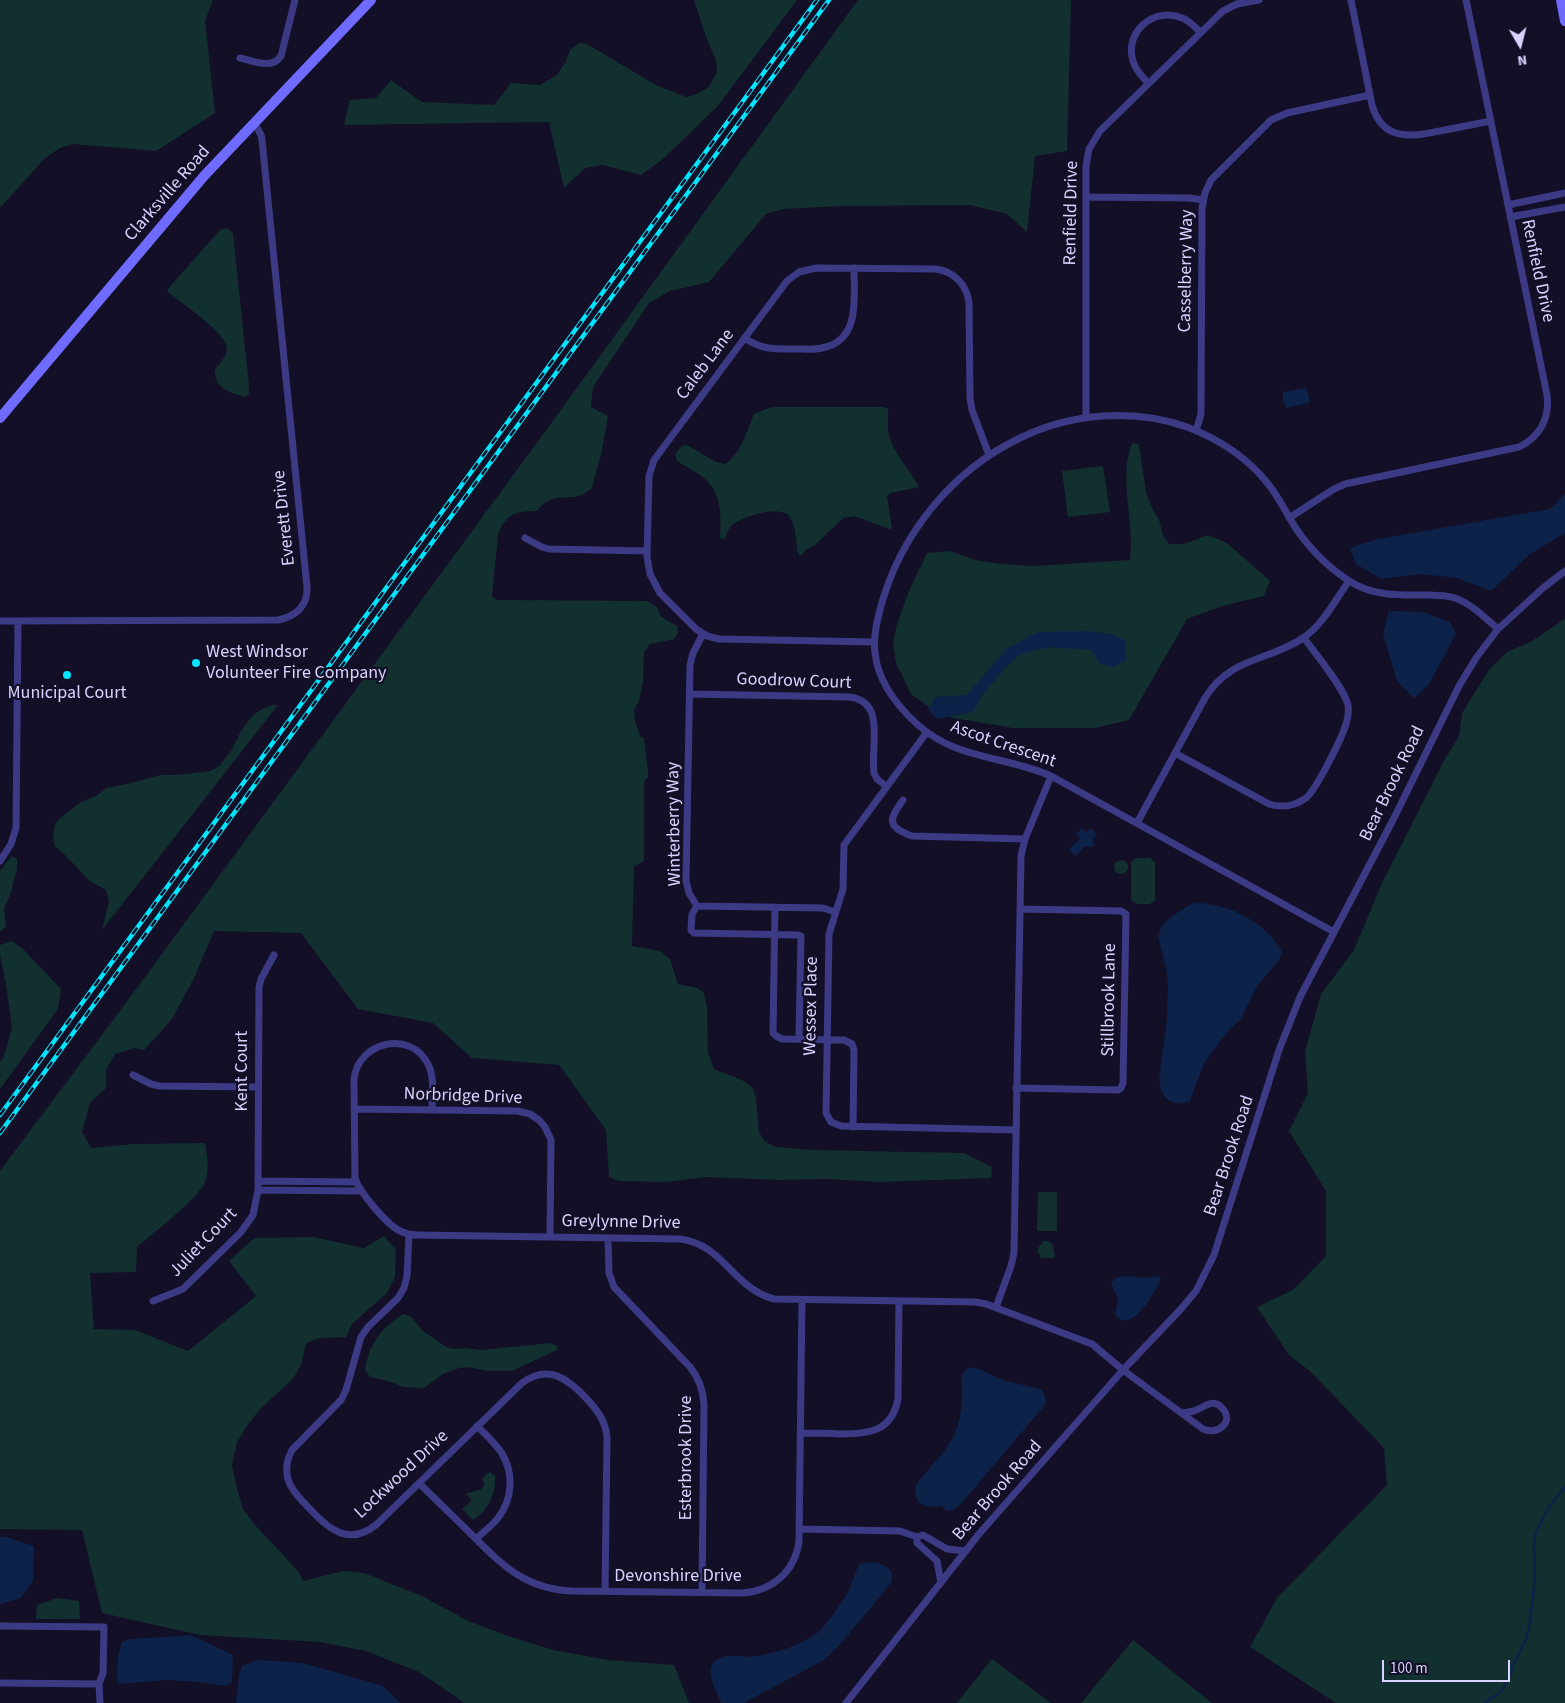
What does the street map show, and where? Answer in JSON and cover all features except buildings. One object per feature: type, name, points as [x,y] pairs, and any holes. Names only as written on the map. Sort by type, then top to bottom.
[{"type":"street","points":[[240,58],[269,64],[278,60],[281,56],[295,0]]},
{"type":"street","name":"Clarksville Road","points":[[0,418],[181,202],[254,122],[371,0]]},
{"type":"street","name":"Renfield Drive","points":[[1086,418],[1087,160],[1094,140],[1100,131],[1148,83],[1200,32],[1228,8],[1237,4],[1259,0]]},
{"type":"street","points":[[1351,0],[1374,111],[1379,120],[1389,130],[1401,135],[1418,136],[1491,121]]},
{"type":"street","name":"Renfield Drive","points":[[1290,518],[1342,484],[1515,448],[1529,441],[1540,430],[1547,411],[1547,396],[1466,0]]},
{"type":"street","points":[[1561,0],[1565,21]]},
{"type":"street","points":[[1148,83],[1136,69],[1131,56],[1133,38],[1141,26],[1152,18],[1170,15],[1186,20],[1200,32]]},
{"type":"street","name":"Casselberry Way","points":[[1196,431],[1201,414],[1203,200],[1207,188],[1215,176],[1273,119],[1290,112],[1370,95]]},
{"type":"street","name":"Everett Drive","points":[[0,621],[278,620],[294,615],[306,600],[306,578],[270,212],[261,135],[254,122]]},
{"type":"street","points":[[1508,205],[1565,193]]},
{"type":"street","points":[[1086,197],[1188,198],[1203,200]]},
{"type":"street","points":[[1510,217],[1565,206]]},
{"type":"street","name":"Caleb Lane","points":[[703,634],[656,587],[649,571],[647,551],[649,474],[653,462],[785,283],[796,273],[810,268],[938,269],[951,274],[963,285],[970,303],[970,401],[989,455]]},
{"type":"street","points":[[744,338],[758,346],[770,349],[818,349],[828,347],[837,342],[848,330],[853,318],[854,268]]},
{"type":"street","name":"Ascot Crescent","points":[[1334,932],[1051,776],[1030,768],[953,747],[927,732],[908,716],[884,683],[876,660],[874,642],[878,618],[899,558],[932,507],[956,482],[989,455],[1036,431],[1063,423],[1086,418],[1111,416],[1140,417],[1171,422],[1196,431],[1222,443],[1254,468],[1270,486],[1298,532],[1315,552],[1349,581],[1368,590],[1385,594],[1442,596],[1457,599],[1468,604],[1498,629]]},
{"type":"street","points":[[525,538],[542,547],[549,548],[647,551]]},
{"type":"street","name":"Bear Brook Road","points":[[846,1703],[966,1551],[1123,1370],[1185,1305],[1205,1275],[1214,1255],[1279,1050],[1300,997],[1393,820],[1459,686],[1498,629],[1524,604],[1565,571]]},
{"type":"street","points":[[1137,823],[1208,694],[1222,677],[1240,665],[1292,645],[1304,638],[1319,624],[1349,581]]},
{"type":"street","points":[[0,861],[11,844],[16,828],[18,622]]},
{"type":"street","points":[[703,634],[718,639],[874,642]]},
{"type":"street","name":"Winterberry Way","points":[[703,634],[692,656],[686,881],[689,893],[697,906],[824,908],[835,912]]},
{"type":"street","points":[[1175,753],[1269,804],[1290,806],[1308,796],[1316,786],[1344,729],[1348,713],[1347,702],[1343,693],[1304,638]]},
{"type":"street","name":"Goodrow Court","points":[[690,694],[849,697],[860,700],[868,707],[873,716],[874,773],[877,779],[886,786]]},
{"type":"street","name":"Wessex Place","points":[[927,732],[845,844],[843,889],[830,926],[829,938],[826,1115],[835,1125],[853,1127],[1016,1130]]},
{"type":"street","points":[[996,1307],[1014,1255],[1021,856],[1025,839],[1051,776]]},
{"type":"street","points":[[903,800],[893,813],[892,821],[896,828],[912,836],[1025,839]]},
{"type":"street","points":[[697,906],[692,916],[691,929],[693,932],[798,935],[801,938],[799,1039]]},
{"type":"street","points":[[775,908],[773,1031],[779,1038],[846,1040],[851,1042],[854,1048],[853,1127]]},
{"type":"street","name":"Stillbrook Lane","points":[[1016,1088],[1118,1090],[1123,1084],[1124,1054],[1126,914],[1121,911],[1020,909]]},
{"type":"street","name":"Kent Court","points":[[258,1190],[259,985],[274,955]]},
{"type":"street","name":"Greylynne Drive","points":[[432,1110],[432,1078],[427,1063],[414,1049],[402,1044],[383,1044],[372,1049],[358,1064],[354,1079],[354,1169],[356,1182],[361,1191],[391,1225],[399,1231],[409,1234],[680,1238],[695,1242],[714,1253],[747,1286],[756,1292],[774,1299],[975,1302],[996,1307],[1087,1341],[1123,1370],[1208,1432],[1220,1429],[1226,1420],[1226,1413],[1223,1408],[1218,1404],[1212,1403],[1196,1410],[1182,1413]]},
{"type":"street","points":[[133,1075],[159,1086],[258,1087]]},
{"type":"street","name":"Norbridge Drive","points":[[354,1109],[518,1111],[530,1114],[541,1122],[549,1133],[552,1146],[550,1237]]},
{"type":"street","points":[[258,1181],[356,1182]]},
{"type":"street","points":[[258,1190],[361,1191]]},
{"type":"street","name":"Juliet Court","points":[[153,1301],[183,1289],[244,1229],[254,1211],[258,1190]]},
{"type":"street","name":"Lockwood Drive","points":[[409,1234],[408,1274],[404,1288],[398,1298],[364,1332],[358,1343],[342,1398],[294,1447],[288,1459],[287,1472],[293,1490],[322,1523],[333,1531],[346,1534],[360,1534],[372,1528],[522,1382],[540,1374],[553,1375],[566,1380],[596,1410],[604,1422],[607,1436],[605,1591]]},
{"type":"street","name":"Esterbrook Drive","points":[[608,1238],[608,1270],[614,1287],[690,1366],[702,1389],[704,1404],[702,1592]]},
{"type":"street","name":"Devonshire Drive","points":[[419,1483],[507,1569],[531,1583],[558,1590],[752,1592],[766,1588],[786,1573],[794,1560],[799,1546],[802,1300]]},
{"type":"street","points":[[801,1433],[866,1433],[881,1427],[891,1418],[896,1409],[898,1399],[899,1301]]},
{"type":"street","points":[[476,1539],[501,1514],[507,1501],[510,1481],[507,1466],[501,1452],[477,1426]]},
{"type":"street","points":[[800,1529],[900,1531],[917,1537],[923,1535],[947,1549],[966,1551]]},
{"type":"street","points":[[917,1537],[917,1543],[937,1561],[941,1583]]},
{"type":"street","points":[[0,1626],[104,1627],[100,1703]]},
{"type":"street","points":[[0,1683],[100,1684]]},
{"type":"green space","points":[[0,0],[213,0],[205,21],[215,113],[156,151],[73,144],[60,148],[45,158],[0,208]]},
{"type":"green space","points":[[694,0],[797,0],[717,107],[663,159],[641,175],[603,165],[585,168],[564,188],[549,122],[344,125],[350,100],[376,98],[391,80],[422,102],[494,105],[511,83],[540,85],[557,75],[566,61],[570,50],[579,43],[587,44],[656,85],[686,97],[699,93],[709,87],[717,72],[716,60]]},
{"type":"green space","points":[[858,0],[1071,0],[1067,151],[1035,156],[1027,232],[1007,214],[970,205],[844,206],[783,209],[766,214],[709,282],[670,291],[649,303],[593,387],[591,407],[608,416],[601,455],[592,488],[580,495],[552,499],[542,505],[537,511],[517,513],[504,522],[498,535],[492,596],[497,600],[647,601],[658,608],[660,616],[677,626],[678,633],[674,639],[650,644],[644,652],[643,681],[639,701],[634,710],[640,736],[644,738],[648,777],[644,781],[644,861],[634,866],[632,946],[660,951],[670,959],[678,984],[697,988],[704,993],[707,1007],[708,1053],[714,1069],[742,1080],[752,1087],[756,1098],[759,1132],[765,1142],[776,1147],[812,1150],[964,1153],[992,1167],[991,1178],[880,1182],[706,1177],[666,1182],[620,1181],[609,1177],[606,1130],[559,1065],[472,1058],[433,1023],[358,1009],[301,933],[214,931],[194,978],[172,1019],[144,1050],[135,1048],[115,1054],[106,1070],[106,1088],[90,1103],[82,1132],[91,1148],[133,1144],[205,1143],[208,1168],[205,1182],[194,1197],[137,1247],[136,1272],[90,1273],[94,1329],[135,1330],[188,1351],[256,1296],[229,1261],[254,1238],[313,1237],[364,1248],[384,1236],[396,1250],[395,1277],[387,1293],[352,1324],[346,1337],[320,1338],[306,1343],[301,1365],[293,1379],[260,1409],[237,1442],[232,1465],[243,1509],[255,1525],[299,1572],[303,1581],[343,1571],[364,1573],[424,1597],[468,1621],[553,1650],[608,1660],[674,1665],[689,1703],[465,1703],[419,1672],[366,1651],[320,1642],[200,1635],[102,1613],[82,1530],[0,1529],[0,1171],[134,992],[555,418]]},
{"type":"green space","points":[[227,228],[233,233],[249,386],[249,394],[246,397],[229,392],[217,382],[215,370],[224,358],[227,350],[226,343],[203,319],[167,290],[220,230]]},
{"type":"green space","points":[[771,407],[884,407],[888,409],[890,438],[919,487],[891,493],[887,496],[892,530],[854,516],[843,518],[815,545],[807,549],[800,556],[791,518],[783,512],[776,511],[760,513],[744,519],[732,525],[725,539],[720,538],[720,508],[716,493],[704,478],[677,461],[675,454],[682,446],[687,445],[716,462],[725,464],[731,460],[739,448],[754,414]]},
{"type":"green space","points":[[1132,443],[1139,444],[1146,493],[1159,520],[1163,535],[1169,544],[1184,544],[1208,535],[1227,543],[1270,581],[1264,596],[1222,606],[1187,619],[1129,720],[1095,728],[1013,728],[948,717],[936,712],[911,694],[896,663],[893,642],[897,624],[909,591],[927,553],[950,551],[975,560],[1033,566],[1130,560],[1131,545],[1126,471]]},
{"type":"green space","points":[[1103,466],[1110,512],[1068,517],[1062,471]]},
{"type":"green space","points":[[1565,619],[1565,1703],[1336,1703],[1250,1647],[1277,1598],[1387,1485],[1384,1448],[1311,1372],[1289,1355],[1257,1307],[1293,1290],[1326,1256],[1326,1191],[1289,1131],[1308,1093],[1305,1052],[1321,994],[1354,950],[1382,883],[1445,759],[1459,736],[1462,713],[1489,670],[1507,652],[1532,641]]},
{"type":"green space","points":[[278,705],[102,930],[109,901],[106,890],[90,881],[55,846],[53,841],[55,824],[81,802],[96,796],[107,788],[161,775],[211,771],[220,765],[231,751],[241,731],[252,716],[262,709]]},
{"type":"green space","points":[[11,857],[17,859],[17,871],[11,893],[4,908],[5,928],[0,931],[0,871]]},
{"type":"green space","points":[[1136,858],[1150,858],[1155,862],[1155,900],[1150,904],[1136,904],[1131,900],[1131,862]]},
{"type":"green space","points":[[1118,860],[1124,860],[1128,867],[1124,874],[1118,874],[1114,870],[1114,864]]},
{"type":"green space","points":[[11,941],[22,948],[61,989],[58,1009],[0,1089],[0,1061],[3,1059],[12,1028],[0,945]]},
{"type":"green space","points":[[1038,1192],[1057,1192],[1057,1231],[1037,1231]]},
{"type":"green space","points":[[1043,1241],[1049,1241],[1053,1245],[1055,1258],[1041,1258],[1037,1250]]},
{"type":"green space","points":[[405,1314],[411,1317],[423,1331],[446,1347],[454,1349],[481,1350],[551,1343],[557,1346],[557,1350],[512,1371],[459,1368],[443,1374],[424,1388],[403,1387],[370,1377],[365,1370],[368,1356],[374,1343],[387,1326]]},
{"type":"green space","points":[[490,1472],[495,1476],[493,1495],[479,1516],[473,1520],[462,1509],[472,1500],[466,1494],[480,1490],[484,1486],[482,1478]]},
{"type":"green space","points":[[57,1598],[79,1601],[80,1619],[36,1619],[37,1605]]},
{"type":"green space","points":[[1133,1640],[1212,1703],[1081,1703]]},
{"type":"green space","points":[[992,1659],[1051,1703],[957,1703]]},
{"type":"water","points":[[1306,388],[1309,395],[1309,403],[1286,408],[1283,392]]},
{"type":"water","points":[[1565,494],[1565,533],[1529,555],[1491,591],[1457,578],[1420,574],[1381,579],[1356,564],[1350,548],[1378,539],[1550,509]]},
{"type":"water","points":[[1389,611],[1423,612],[1450,622],[1456,634],[1429,684],[1414,698],[1397,681],[1383,634]]},
{"type":"water","points":[[1085,631],[1112,634],[1126,641],[1126,660],[1114,667],[1100,664],[1091,650],[1048,647],[1019,655],[982,695],[973,712],[938,719],[928,710],[935,697],[967,695],[1007,648],[1038,632]]},
{"type":"water","points":[[1082,828],[1086,833],[1091,828],[1097,835],[1093,839],[1094,846],[1086,846],[1075,856],[1069,849],[1080,839],[1076,834]]},
{"type":"water","points":[[1196,903],[1221,907],[1245,917],[1267,932],[1282,952],[1279,960],[1257,986],[1241,1019],[1228,1031],[1204,1063],[1190,1101],[1179,1104],[1169,1101],[1162,1093],[1159,1080],[1167,1019],[1168,983],[1158,936],[1162,926],[1171,917],[1189,905]]},
{"type":"water","points":[[1128,1276],[1143,1278],[1158,1276],[1161,1279],[1142,1310],[1128,1320],[1121,1320],[1115,1314],[1118,1299],[1111,1283],[1115,1278]]},
{"type":"water","points":[[970,1367],[979,1369],[1002,1380],[1040,1389],[1043,1391],[1046,1401],[1045,1405],[960,1505],[954,1510],[947,1511],[941,1506],[931,1507],[921,1504],[917,1499],[915,1489],[955,1434],[961,1410],[962,1376],[964,1371]]},
{"type":"water","points":[[0,1537],[6,1537],[34,1546],[33,1581],[21,1598],[0,1604]]},
{"type":"water","points":[[867,1562],[878,1563],[887,1567],[892,1573],[892,1581],[838,1647],[824,1660],[744,1703],[721,1703],[710,1672],[713,1663],[717,1659],[728,1656],[751,1657],[773,1653],[810,1638],[817,1633],[841,1603],[849,1591],[859,1565]]},
{"type":"water","points":[[191,1635],[233,1655],[232,1682],[226,1686],[167,1680],[118,1684],[117,1663],[122,1642],[131,1639]]},
{"type":"water","points":[[258,1660],[303,1663],[383,1686],[401,1703],[236,1703],[239,1674],[242,1666]]},
{"type":"waterway","points":[[1484,1703],[1501,1692],[1525,1641],[1529,1628],[1535,1581],[1534,1542],[1536,1533],[1549,1507],[1565,1487]]},
{"type":"railway","points":[[0,1115],[817,0]]},
{"type":"railway","points":[[0,1133],[829,0]]},
{"type":"place","name":"West Windsor Volunteer Fire Company","points":[[196,663]]},
{"type":"place","name":"Municipal Court","points":[[67,675]]}]
